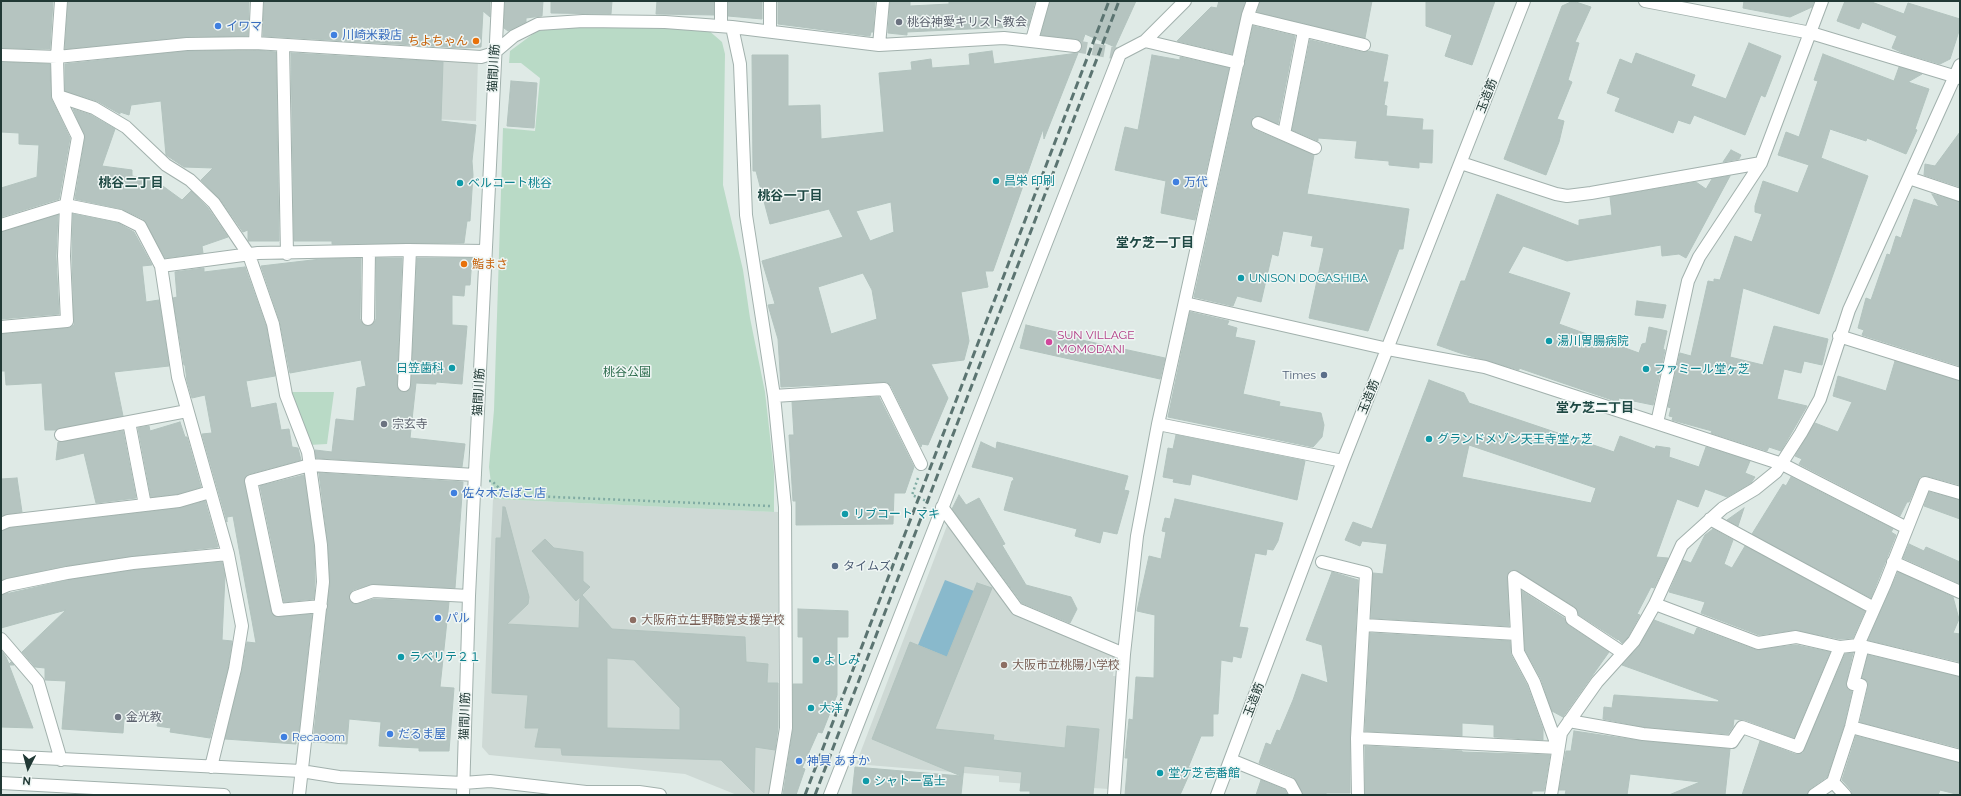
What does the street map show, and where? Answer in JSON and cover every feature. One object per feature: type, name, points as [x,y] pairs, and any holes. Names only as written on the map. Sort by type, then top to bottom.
[{"type":"street","points":[[1,327],[67,321],[64,256],[66,204],[78,137],[58,96],[57,57],[61,1]]},
{"type":"street","points":[[255,42],[257,1]]},
{"type":"street","name":"猫間川筋","points":[[463,789],[474,477],[494,53],[498,1]]},
{"type":"street","points":[[721,1],[726,26],[740,64],[746,215],[774,396],[785,507],[786,728],[775,795]]},
{"type":"street","points":[[770,1],[770,30]]},
{"type":"street","points":[[879,45],[883,1]]},
{"type":"street","points":[[1032,40],[1043,1]]},
{"type":"street","points":[[830,795],[1120,54],[1145,41],[1185,1]]},
{"type":"street","points":[[1114,795],[1124,654],[1137,536],[1158,424],[1248,17],[1253,1]]},
{"type":"street","name":"玉造筋","points":[[1217,795],[1344,461],[1524,1]]},
{"type":"street","points":[[1645,1],[1811,33],[1957,77]]},
{"type":"street","points":[[1657,423],[1688,281],[1699,257],[1760,163],[1822,1]]},
{"type":"street","points":[[1248,17],[1364,45]]},
{"type":"street","points":[[1,55],[57,57],[187,44],[255,42],[481,57],[494,53],[514,36],[538,24],[584,21],[665,22],[726,26],[770,30],[879,45],[1004,38],[1075,46]]},
{"type":"street","points":[[1284,134],[1304,31]]},
{"type":"street","points":[[1145,41],[1238,63]]},
{"type":"street","points":[[283,44],[287,254]]},
{"type":"street","points":[[1551,795],[1560,733],[1597,682],[1634,641],[1655,604],[1682,545],[1723,508],[1755,489],[1776,472],[1820,399],[1848,310],[1957,77],[1960,65]]},
{"type":"street","points":[[58,96],[94,108],[126,126],[166,165],[190,180],[214,202],[249,255],[272,324],[286,395],[308,452],[322,545],[323,582],[321,606],[299,795]]},
{"type":"street","points":[[1258,123],[1315,148]]},
{"type":"street","points":[[1461,163],[1556,194],[1567,196],[1598,192],[1760,163]]},
{"type":"street","points":[[1909,178],[1960,195]]},
{"type":"street","points":[[1,225],[66,204],[120,216],[140,226],[161,266],[178,377],[228,554],[242,626],[235,669],[211,767]]},
{"type":"street","points":[[161,266],[249,255],[410,250],[485,251]]},
{"type":"street","points":[[404,385],[410,250]]},
{"type":"street","points":[[368,319],[369,251]]},
{"type":"street","points":[[1185,303],[1388,349],[1485,368],[1782,464],[1907,528]]},
{"type":"street","points":[[1839,336],[1960,374]]},
{"type":"street","points":[[774,396],[884,389],[921,464]]},
{"type":"street","points":[[62,435],[187,411]]},
{"type":"street","points":[[129,422],[145,505]]},
{"type":"street","points":[[1158,424],[1344,461]]},
{"type":"street","points":[[321,606],[278,610],[251,481],[310,465],[474,477]]},
{"type":"street","points":[[1814,795],[1833,782],[1851,727],[1861,686],[1853,684],[1860,645],[1925,483],[1960,493]]},
{"type":"street","points":[[1,524],[179,501],[210,492]]},
{"type":"street","points":[[942,507],[1017,609],[1124,654]]},
{"type":"street","points":[[1710,519],[1874,608]]},
{"type":"street","points":[[1,588],[8,585],[67,573],[126,564],[228,554]]},
{"type":"street","points":[[1322,562],[1366,573],[1357,738],[1358,795]]},
{"type":"street","points":[[1893,562],[1960,592]]},
{"type":"street","points":[[1558,748],[1534,682],[1518,652],[1514,577],[1571,612],[1572,620],[1623,653]]},
{"type":"street","points":[[356,597],[373,591],[469,596]]},
{"type":"street","points":[[1655,604],[1758,643],[1796,637],[1840,647],[1860,645],[1960,670]]},
{"type":"street","points":[[1364,625],[1517,634]]},
{"type":"street","points":[[1,639],[38,682],[61,760]]},
{"type":"street","points":[[1569,721],[1643,734],[1732,742],[1742,727],[1798,747],[1840,647]]},
{"type":"street","points":[[1851,727],[1960,756]]},
{"type":"street","points":[[1357,738],[1558,748]]},
{"type":"street","points":[[1,756],[301,771],[338,777],[463,789],[490,781],[603,795]]},
{"type":"street","points":[[1231,760],[1290,784],[1296,795]]},
{"type":"street","points":[[1833,782],[1845,795]]},
{"type":"street","points":[[1,784],[224,795]]},
{"type":"street","points":[[591,793],[640,792],[660,795]]},
{"type":"path","points":[[921,464],[922,467],[912,495],[942,507]]},
{"type":"path","points":[[474,477],[492,481],[506,495],[785,507]]},
{"type":"shaded area","points":[[409,57],[478,60],[476,121],[407,118]]},
{"type":"shaded area","name":"大阪府立生野聴覚支援学校","points":[[493,499],[778,512],[778,728],[770,795],[737,795],[685,774],[489,755],[482,747]]},
{"type":"shaded area","name":"大阪市立桃陽小学校","points":[[948,523],[1016,613],[1116,653],[1113,676],[1118,676],[1109,789],[999,782],[999,776],[856,764]]},
{"type":"green space","name":"桃谷公園","points":[[581,25],[707,29],[722,42],[725,54],[723,185],[743,270],[750,318],[765,392],[774,472],[774,512],[493,499],[489,467],[494,410],[503,128],[535,131],[540,78],[521,63],[509,63],[510,51],[537,31]]},
{"type":"green space","points":[[291,392],[334,392],[327,444],[309,445]]},
{"type":"water","points":[[945,580],[974,591],[947,657],[918,645]]},
{"type":"building","points":[[1,1],[53,1],[50,49],[1,48]]},
{"type":"building","points":[[68,1],[249,1],[248,36],[186,37],[65,49]]},
{"type":"building","points":[[264,1],[490,1],[490,17],[483,11],[481,47],[464,48],[263,36]]},
{"type":"building","points":[[505,1],[543,1],[542,16],[526,18],[526,22],[508,31],[504,28]]},
{"type":"building","points":[[551,1],[612,1],[611,14],[551,13]]},
{"type":"building","points":[[657,1],[714,1],[714,15],[656,14]]},
{"type":"building","points":[[728,1],[762,1],[762,19],[728,16]]},
{"type":"building","points":[[778,1],[875,1],[873,32],[871,32],[870,36],[778,24]]},
{"type":"building","points":[[890,1],[910,1],[910,6],[949,4],[949,1],[1035,1],[1028,27],[989,27],[990,28],[907,32],[907,35],[888,33]]},
{"type":"building","points":[[1050,1],[1136,1],[1115,47],[1085,34],[1082,43],[1076,39],[1041,35]]},
{"type":"building","points":[[1219,1],[1245,1],[1232,54],[1177,41],[1211,7],[1217,8]]},
{"type":"building","points":[[1260,1],[1372,1],[1365,38],[1257,12]]},
{"type":"building","points":[[1426,1],[1495,1],[1472,65],[1445,56],[1452,35],[1426,26]]},
{"type":"building","points":[[1573,1],[1591,7],[1575,42],[1579,43],[1568,80],[1572,82],[1557,119],[1564,121],[1559,142],[1546,175],[1504,159],[1562,6]]},
{"type":"building","points":[[1744,1],[1814,1],[1812,7],[1790,17],[1743,8]]},
{"type":"building","points":[[1845,1],[1869,1],[1904,14],[1908,3],[1960,19],[1960,28],[1950,59],[1940,64],[1903,53],[1892,48],[1897,36],[1862,22],[1859,29],[1837,21]]},
{"type":"building","points":[[1253,26],[1295,36],[1278,124],[1258,116],[1253,117],[1251,123],[1255,130],[1314,155],[1307,194],[1409,209],[1403,249],[1399,249],[1368,331],[1309,318],[1324,248],[1311,246],[1313,236],[1283,231],[1278,256],[1272,254],[1261,302],[1237,296],[1233,306],[1194,297]]},
{"type":"building","points":[[1310,40],[1362,52],[1369,51],[1388,55],[1383,82],[1388,82],[1384,105],[1387,106],[1386,116],[1423,119],[1422,130],[1433,130],[1432,163],[1419,162],[1419,168],[1389,165],[1389,161],[1355,158],[1357,141],[1318,138],[1318,141],[1292,130]]},
{"type":"building","points":[[1749,43],[1781,56],[1765,97],[1761,95],[1745,135],[1694,115],[1690,124],[1678,120],[1673,133],[1615,111],[1620,98],[1607,93],[1620,59],[1632,64],[1636,53],[1695,75],[1691,86],[1726,99]]},
{"type":"building","points":[[255,50],[276,52],[279,241],[248,241],[248,230],[243,232],[220,199],[201,180],[213,168],[184,167],[166,155],[161,101],[131,105],[129,115],[120,112],[120,114],[97,101],[65,91],[65,64],[187,51]]},
{"type":"building","points":[[992,51],[994,64],[1078,53],[1044,139],[1043,129],[993,271],[985,271],[988,287],[961,292],[969,341],[964,360],[931,364],[948,398],[928,445],[922,444],[921,447],[891,386],[887,382],[781,387],[778,339],[768,305],[775,304],[762,261],[843,237],[829,209],[770,224],[756,171],[753,171],[752,55],[788,55],[788,106],[820,105],[821,139],[884,132],[879,73],[912,70],[911,62],[931,59],[932,68],[970,65],[969,54]],"holes":[[[891,202],[894,232],[870,241],[856,211]],[[863,273],[872,290],[877,319],[831,334],[818,287]]]},
{"type":"building","points":[[291,53],[443,62],[441,121],[476,125],[472,161],[473,175],[470,221],[467,221],[464,243],[332,244],[332,241],[294,241]]},
{"type":"building","points":[[1823,54],[1894,81],[1899,67],[1922,74],[1908,82],[1929,89],[1915,129],[1917,130],[1906,154],[1867,138],[1866,141],[1830,129],[1821,158],[1868,176],[1819,314],[1743,288],[1730,357],[1763,365],[1774,326],[1828,339],[1822,365],[1804,361],[1801,373],[1784,369],[1777,399],[1807,406],[1781,451],[1769,447],[1767,451],[1711,433],[1712,431],[1672,420],[1673,417],[1669,416],[1671,408],[1668,407],[1680,353],[1691,356],[1708,281],[1714,282],[1714,279],[1720,280],[1735,236],[1752,242],[1762,214],[1755,212],[1755,206],[1763,181],[1798,193],[1809,165],[1778,155],[1786,132],[1799,137],[1818,81],[1814,80]]},
{"type":"building","points":[[1152,55],[1180,60],[1180,57],[1229,68],[1195,220],[1161,213],[1166,181],[1115,170],[1125,127],[1138,130]]},
{"type":"building","points":[[1,62],[50,64],[51,98],[70,138],[59,199],[1,217],[1,188],[37,177],[39,145],[19,144],[19,133],[1,132]]},
{"type":"building","points":[[511,81],[537,83],[534,128],[507,126]]},
{"type":"building","points":[[73,109],[91,115],[115,129],[102,166],[132,170],[132,176],[156,181],[182,200],[191,191],[208,208],[228,237],[202,246],[203,253],[165,258],[143,219],[122,209],[75,199],[85,138]]},
{"type":"building","points":[[1960,132],[1960,187],[1924,175],[1925,164],[1935,166]]},
{"type":"building","points":[[1731,150],[1741,155],[1739,159],[1723,162]]},
{"type":"building","points":[[1730,176],[1686,258],[1679,254],[1662,256],[1661,245],[1567,261],[1523,246],[1508,273],[1570,293],[1559,324],[1639,353],[1642,344],[1646,343],[1649,327],[1667,331],[1663,349],[1665,350],[1653,405],[1619,398],[1618,402],[1519,368],[1519,370],[1437,345],[1461,281],[1465,281],[1497,194],[1579,226],[1579,220],[1612,215],[1610,197],[1696,182],[1706,189],[1712,179]]},
{"type":"building","points":[[1932,194],[1960,202],[1960,366],[1862,335],[1864,330],[1858,328],[1866,298],[1871,300],[1887,254],[1890,255],[1896,236],[1901,238],[1914,199],[1939,207]]},
{"type":"building","points":[[73,214],[118,223],[134,232],[152,265],[142,266],[146,302],[159,300],[169,366],[114,372],[123,416],[56,430],[45,430],[42,383],[6,385],[5,371],[1,371],[1,334],[68,328],[74,325],[72,256]]},
{"type":"building","points":[[58,215],[56,256],[59,314],[1,319],[1,232]]},
{"type":"building","points":[[361,258],[360,319],[364,325],[368,326],[374,323],[376,319],[376,258],[402,258],[397,385],[400,391],[404,392],[410,389],[411,385],[417,258],[472,258],[470,285],[465,285],[464,296],[452,295],[452,325],[467,326],[462,384],[436,382],[436,384],[416,383],[410,438],[465,444],[462,467],[316,458],[315,450],[332,452],[336,419],[354,421],[357,388],[366,386],[361,360],[290,373],[280,322],[261,266],[321,259]]},
{"type":"building","points":[[245,267],[266,326],[275,376],[246,381],[251,408],[276,403],[281,430],[289,429],[292,447],[298,448],[301,460],[249,474],[246,476],[244,482],[272,614],[279,617],[312,614],[298,740],[296,740],[296,744],[225,739],[242,671],[247,642],[256,643],[233,516],[227,517],[227,522],[202,434],[212,433],[205,395],[192,398],[187,381],[173,298],[177,297],[175,272],[204,268],[204,272]]},
{"type":"building","points":[[1637,301],[1666,305],[1663,318],[1635,315]]},
{"type":"building","points":[[1190,312],[1229,321],[1227,325],[1237,328],[1235,337],[1255,341],[1243,394],[1280,402],[1279,406],[1321,413],[1324,425],[1322,437],[1313,447],[1168,417]]},
{"type":"building","points":[[1026,325],[1078,337],[1077,339],[1165,358],[1160,379],[1020,348]]},
{"type":"building","points":[[1895,361],[1960,381],[1960,485],[1927,476],[1920,477],[1909,502],[1907,502],[1900,516],[1799,464],[1802,459],[1795,456],[1815,423],[1838,432],[1852,402],[1833,396],[1838,376],[1886,391]]},
{"type":"building","points":[[1429,380],[1464,393],[1469,403],[1614,452],[1620,436],[1655,449],[1656,446],[1670,448],[1669,457],[1699,467],[1706,447],[1750,461],[1745,473],[1755,477],[1751,483],[1727,497],[1705,489],[1698,507],[1677,499],[1656,557],[1668,558],[1654,588],[1651,587],[1637,614],[1640,615],[1628,637],[1622,643],[1579,615],[1575,607],[1515,570],[1510,571],[1507,577],[1509,626],[1371,618],[1373,573],[1383,574],[1387,544],[1362,541],[1360,546],[1345,540],[1353,522],[1372,529]],"holes":[[[1469,445],[1596,488],[1591,503],[1462,477]]]},
{"type":"building","points":[[879,397],[914,467],[905,493],[894,493],[893,524],[796,525],[796,501],[793,501],[789,435],[794,435],[792,402]]},
{"type":"building","points":[[180,422],[185,437],[187,437],[201,487],[178,494],[151,497],[138,428],[149,426],[150,431]]},
{"type":"building","points":[[123,431],[136,498],[96,503],[84,453],[56,460],[58,442]]},
{"type":"building","points":[[1176,435],[1305,461],[1297,500],[1192,474],[1190,485],[1173,482],[1174,479],[1163,477],[1168,448],[1173,449]]},
{"type":"building","points":[[981,442],[996,449],[997,442],[1128,476],[1124,490],[1129,491],[1117,534],[1103,531],[1100,543],[1075,536],[1077,529],[1004,510],[1012,481],[1014,480],[1013,477],[972,467]]},
{"type":"building","points":[[319,473],[463,482],[455,588],[373,584],[353,590],[349,596],[351,602],[355,604],[374,599],[449,602],[440,687],[454,688],[449,751],[419,751],[419,748],[379,746],[381,722],[349,719],[347,744],[313,742],[330,582],[328,544]]},
{"type":"building","points":[[304,475],[314,546],[314,599],[284,602],[260,486]]},
{"type":"building","points":[[1791,477],[1893,529],[1891,532],[1896,535],[1871,598],[1752,534],[1783,484],[1786,486]]},
{"type":"building","points":[[17,478],[22,512],[1,516],[1,479]]},
{"type":"building","points":[[1929,492],[1960,500],[1960,519],[1924,506]]},
{"type":"building","points":[[959,495],[966,505],[979,498],[1005,544],[1002,545],[1026,585],[1071,597],[1077,609],[1070,623],[1022,603],[952,509]]},
{"type":"building","points":[[1175,499],[1283,523],[1278,541],[1273,550],[1267,549],[1266,555],[1255,553],[1239,627],[1248,628],[1241,658],[1233,656],[1232,662],[1221,660],[1218,714],[1213,714],[1213,736],[1201,736],[1188,768],[1192,768],[1180,795],[1125,795],[1128,758],[1125,758],[1129,719],[1133,720],[1136,677],[1154,678],[1155,615],[1137,611],[1149,556],[1161,559],[1166,532],[1162,531],[1165,518],[1170,519]]},
{"type":"building","points":[[205,501],[218,547],[132,556],[66,566],[1,580],[1,531],[10,528],[180,508]]},
{"type":"building","points":[[503,507],[505,507],[529,597],[528,604],[507,624],[579,628],[580,597],[576,601],[532,551],[545,539],[554,548],[583,552],[583,581],[590,587],[582,595],[612,629],[745,637],[746,662],[768,664],[767,683],[778,683],[778,727],[775,750],[755,747],[754,793],[721,760],[562,755],[561,748],[535,747],[539,728],[525,728],[528,695],[492,693],[496,538],[501,538]],"holes":[[[607,658],[634,660],[680,708],[680,730],[607,728]]]},
{"type":"building","points":[[1744,508],[1738,526],[1727,520]]},
{"type":"building","points":[[1713,529],[1733,540],[1724,564],[1732,568],[1745,546],[1865,611],[1853,638],[1840,639],[1795,630],[1759,635],[1701,613],[1705,602],[1669,592],[1683,560],[1691,563],[1705,535]]},
{"type":"building","points":[[1909,544],[1924,551],[1926,547],[1960,562],[1960,584],[1903,558]]},
{"type":"building","points":[[222,562],[225,576],[222,640],[232,641],[228,668],[210,738],[170,732],[171,728],[157,726],[158,721],[124,719],[123,733],[62,729],[66,681],[45,680],[45,668],[35,667],[22,652],[66,610],[1,628],[1,595],[68,580],[134,570]]},
{"type":"building","points":[[1332,572],[1358,580],[1350,738],[1350,793],[1303,795],[1293,777],[1259,763],[1266,743],[1271,745],[1277,730],[1280,731],[1302,674],[1328,683],[1322,645],[1306,640]]},
{"type":"building","points":[[1898,572],[1953,597],[1959,619],[1953,633],[1960,634],[1960,662],[1868,640]]},
{"type":"building","points":[[977,583],[992,588],[935,729],[994,735],[993,740],[1065,748],[1067,726],[1099,729],[1093,795],[1030,795],[1030,791],[1020,791],[1022,772],[964,766],[961,795],[852,795],[855,767],[961,776],[872,739],[910,642],[947,657]]},
{"type":"building","points":[[1522,591],[1564,618],[1568,625],[1609,652],[1563,717],[1552,711],[1541,679],[1525,650]]},
{"type":"building","points":[[798,609],[848,611],[848,637],[837,637],[837,695],[822,733],[818,732],[802,768],[805,769],[796,795],[783,795],[793,729],[793,684],[803,684],[803,637],[798,637]]},
{"type":"building","points":[[1654,620],[1694,635],[1697,628],[1756,650],[1796,645],[1830,652],[1794,738],[1745,720],[1734,719],[1733,727],[1728,734],[1644,727],[1603,719],[1604,707],[1612,708],[1614,695],[1718,702],[1719,700],[1622,665],[1640,645]]},
{"type":"building","points":[[1370,633],[1510,641],[1511,655],[1527,685],[1543,729],[1543,740],[1494,737],[1494,725],[1462,723],[1462,736],[1365,731]]},
{"type":"building","points":[[1,650],[9,664],[11,662],[14,665],[9,665],[33,728],[1,727]]},
{"type":"building","points":[[1853,653],[1846,683],[1848,689],[1852,691],[1844,725],[1827,777],[1810,789],[1807,795],[1742,795],[1760,741],[1795,754],[1803,753],[1845,654]]},
{"type":"building","points":[[1868,655],[1960,677],[1960,748],[1860,722],[1868,687],[1868,682],[1862,678]]},
{"type":"building","points":[[1574,731],[1642,741],[1730,749],[1725,795],[1669,795],[1700,782],[1630,774],[1627,795],[1565,795],[1566,790],[1559,790],[1566,751],[1571,751]]},
{"type":"building","points":[[1856,736],[1960,763],[1960,795],[1940,790],[1938,795],[1852,795],[1851,790],[1842,780]]},
{"type":"building","points":[[1365,746],[1462,752],[1550,755],[1544,791],[1532,791],[1532,795],[1365,795]]},
{"type":"building","points":[[1261,780],[1285,790],[1287,795],[1256,795]]},
{"type":"tunnel","points":[[1075,46],[1120,54]]},
{"type":"railway","points":[[805,795],[1109,1]]},
{"type":"railway","points":[[815,795],[1119,1]]},
{"type":"place","name":"桃谷神愛キリスト教会","points":[[899,22]]},
{"type":"place","name":"イワマ","points":[[218,26]]},
{"type":"place","name":"川崎米穀店","points":[[334,35]]},
{"type":"place","name":"ちよちゃん","points":[[476,41]]},
{"type":"place","name":"昌栄 印刷","points":[[996,181]]},
{"type":"place","name":"万代","points":[[1176,182]]},
{"type":"place","name":"ベルコート桃谷","points":[[460,183]]},
{"type":"place","name":"鮨まさ","points":[[464,264]]},
{"type":"place","name":"UNISON DOGASHIBA","points":[[1241,278]]},
{"type":"place","name":"湯川胃腸病院","points":[[1549,341]]},
{"type":"place","name":"SUN VILLAGE MOMODANI","points":[[1049,342]]},
{"type":"place","name":"日笠歯科","points":[[452,368]]},
{"type":"place","name":"ファミール堂ヶ芝","points":[[1646,369]]},
{"type":"place","name":"Times","points":[[1324,375]]},
{"type":"place","name":"宗玄寺","points":[[384,424]]},
{"type":"place","name":"グランドメゾン天王寺堂ヶ芝","points":[[1429,439]]},
{"type":"place","name":"佐々木たばこ店","points":[[454,493]]},
{"type":"place","name":"リブコート マキ","points":[[845,514]]},
{"type":"place","name":"タイムズ","points":[[835,566]]},
{"type":"place","name":"パル","points":[[438,618]]},
{"type":"place","name":"大阪府立生野聴覚支援学校","points":[[633,620]]},
{"type":"place","name":"ラベリテ２１","points":[[401,657]]},
{"type":"place","name":"よしみ","points":[[816,660]]},
{"type":"place","name":"大阪市立桃陽小学校","points":[[1004,665]]},
{"type":"place","name":"大洋","points":[[811,708]]},
{"type":"place","name":"金光教","points":[[118,717]]},
{"type":"place","name":"だるま屋","points":[[390,734]]},
{"type":"place","name":"Recaoom","points":[[284,737]]},
{"type":"place","name":"神具 あすか","points":[[799,761]]},
{"type":"place","name":"堂ケ芝壱番館","points":[[1160,773]]},
{"type":"place","name":"シャトー冨士","points":[[866,781]]},
{"type":"district","name":"桃谷二丁目","points":[[131,183]]},
{"type":"district","name":"桃谷一丁目","points":[[790,196]]},
{"type":"district","name":"堂ケ芝一丁目","points":[[1155,243]]},
{"type":"district","name":"堂ケ芝二丁目","points":[[1595,408]]}]
